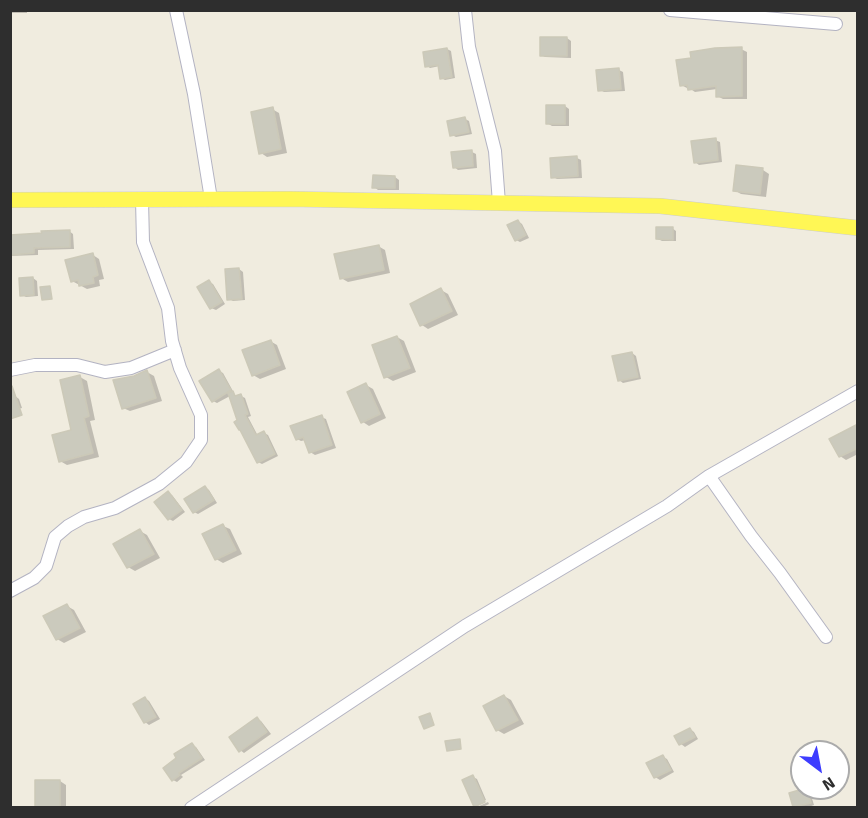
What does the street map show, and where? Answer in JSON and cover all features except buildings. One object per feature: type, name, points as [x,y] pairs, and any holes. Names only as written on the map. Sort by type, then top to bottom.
[{"type":"main road","points":[[10,200],[211,199],[660,206],[858,228]]},
{"type":"street","points":[[176,10],[194,94],[211,199]]},
{"type":"street","points":[[465,10],[469,47],[495,151],[499,203]]},
{"type":"street","points":[[670,10],[836,24]]},
{"type":"street","points":[[10,591],[34,578],[46,566],[55,537],[68,526],[84,517],[115,508],[159,484],[186,462],[201,440],[201,415],[180,368],[168,308],[144,242],[142,200]]},
{"type":"street","points":[[10,370],[35,365],[77,365],[105,372],[132,368],[175,350]]},
{"type":"street","points":[[191,807],[465,626],[667,506],[709,476],[858,391]]},
{"type":"street","points":[[709,476],[826,637]]}]
